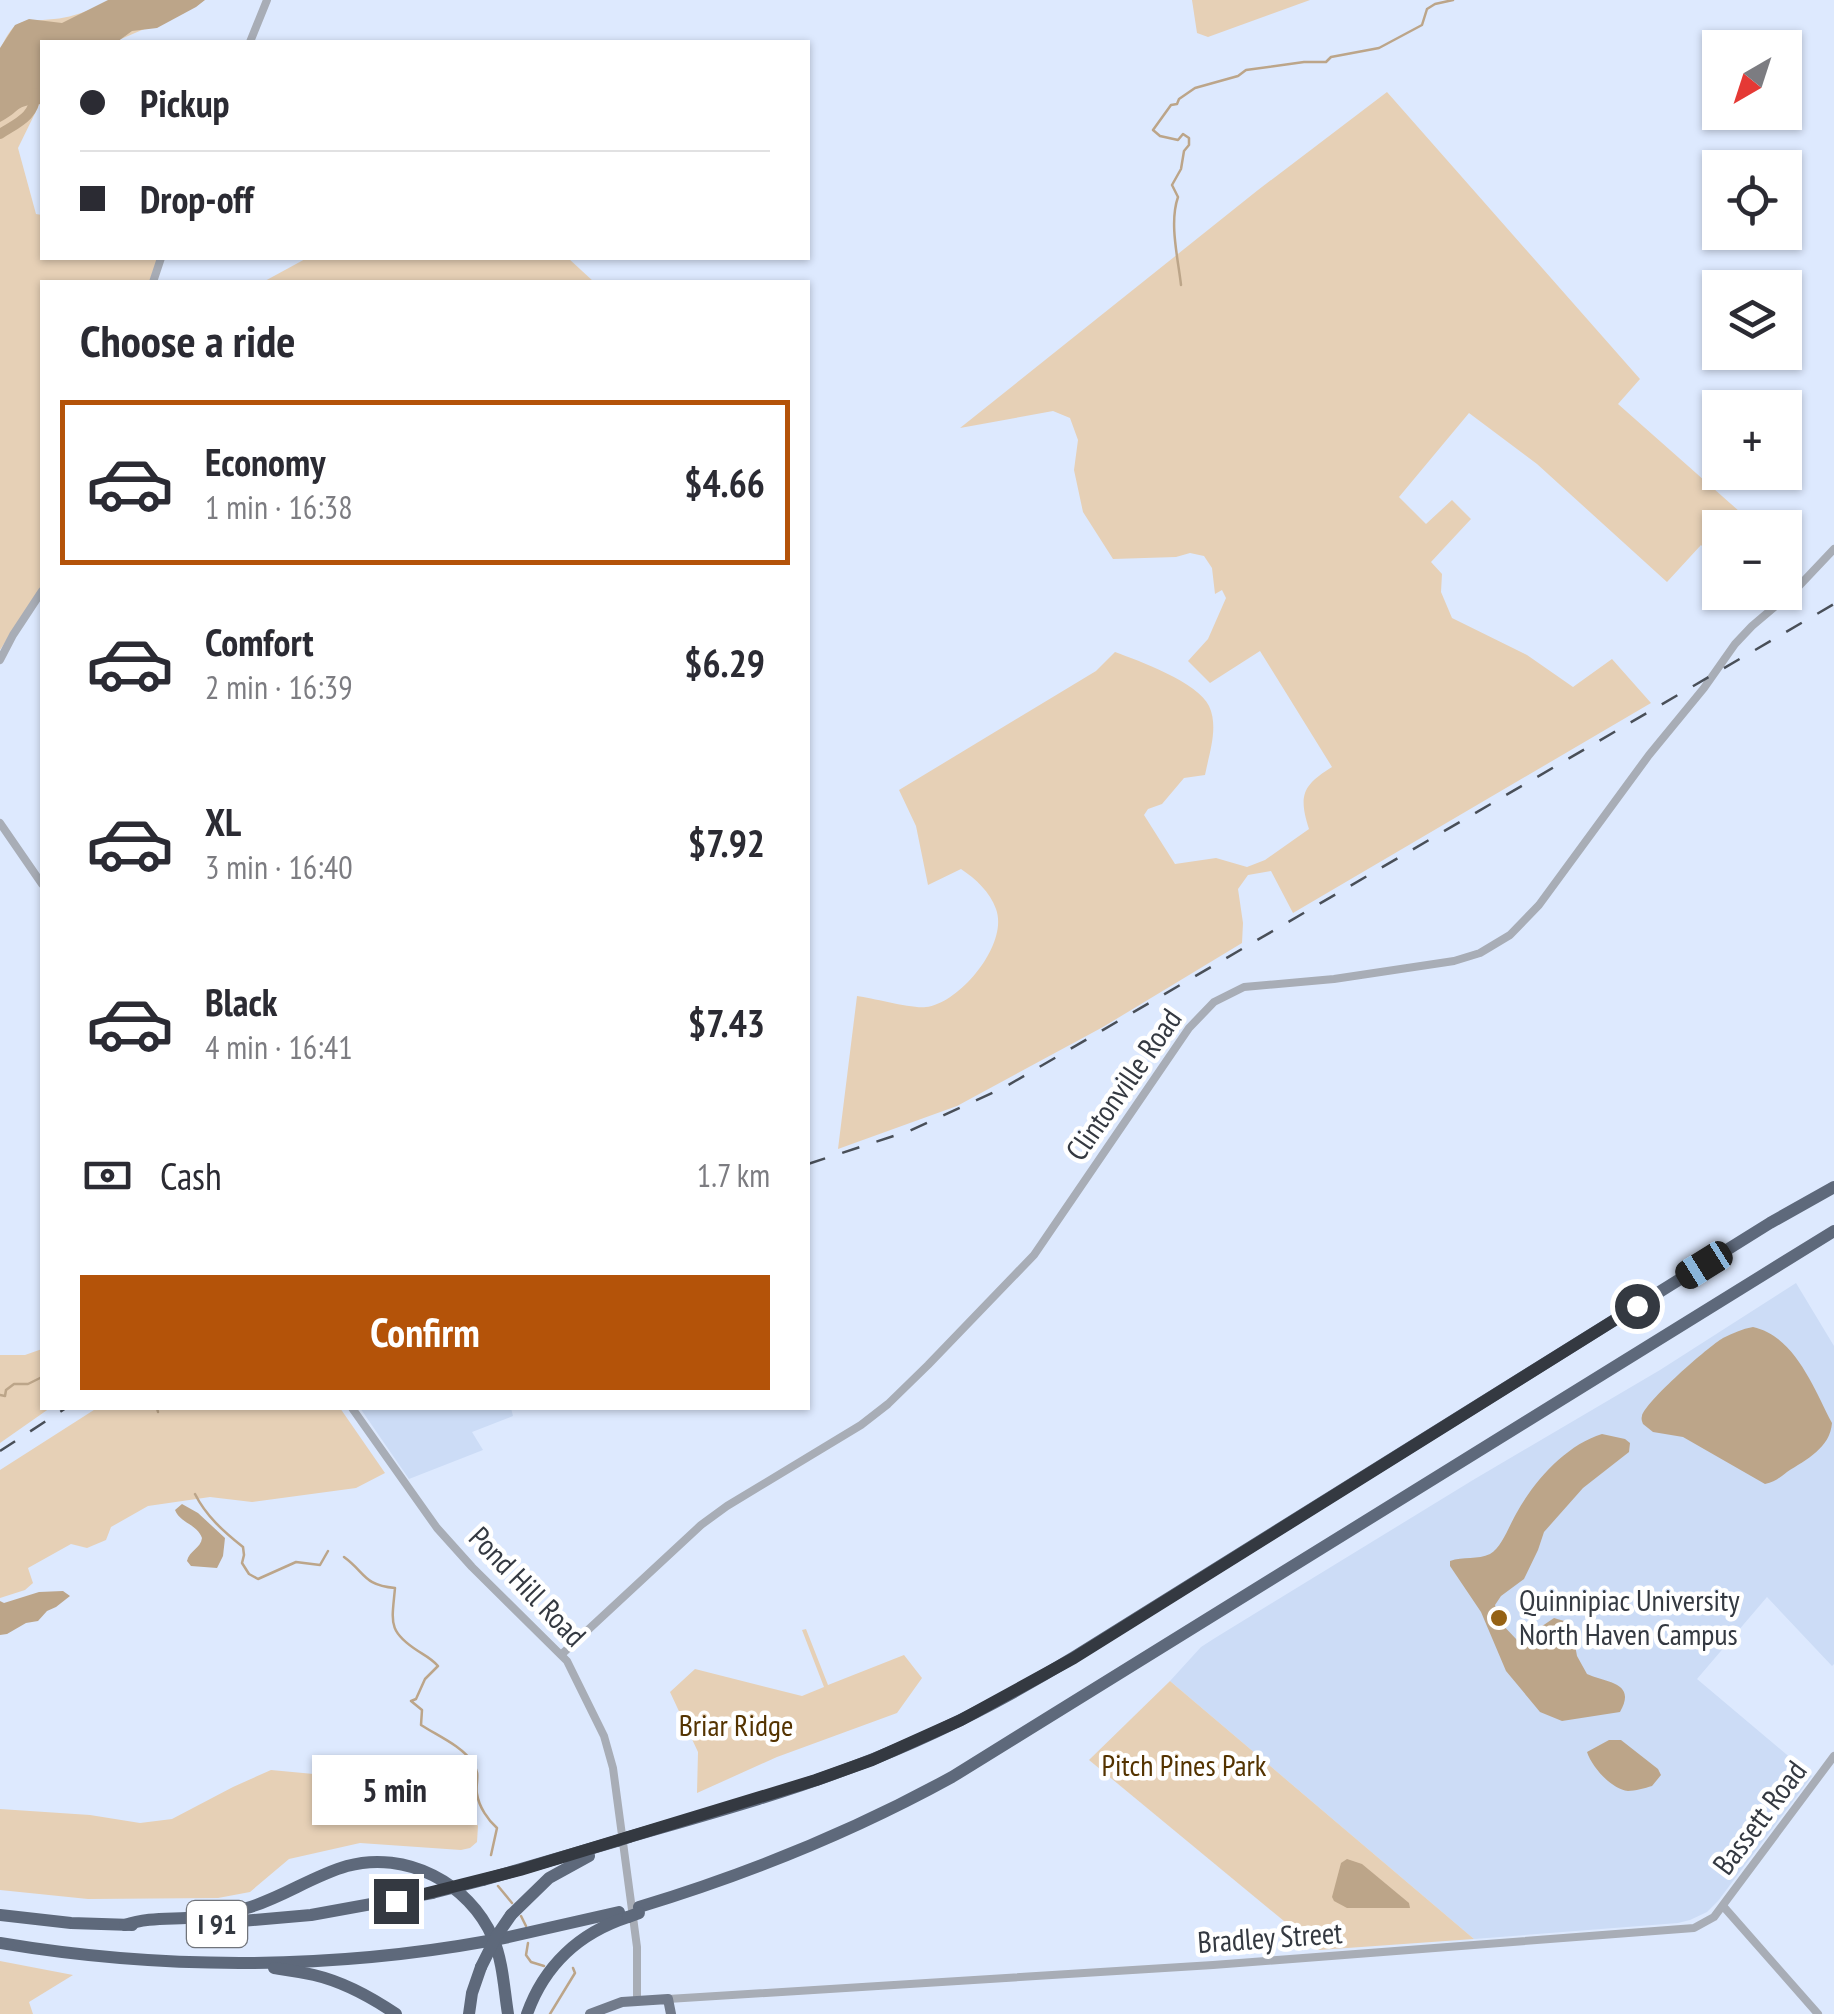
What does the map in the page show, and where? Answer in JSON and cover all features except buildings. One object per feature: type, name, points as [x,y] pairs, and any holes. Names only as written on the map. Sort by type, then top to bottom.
[{"type":"highway","name":"I 91","points":[[0,1916],[125,1925],[230,1923],[363,1908],[482,1880],[844,1771],[1007,1697],[1074,1658],[1770,1223],[1834,1187]]},
{"type":"highway","name":"I 91","points":[[0,1943],[132,1958],[262,1963],[387,1955],[494,1940],[633,1912],[733,1877],[893,1808],[974,1765],[1834,1231]]},
{"type":"highway","points":[[469,2014],[481,1966],[523,1900],[549,1878],[620,1840]]},
{"type":"highway","points":[[125,1925],[243,1909],[355,1864],[409,1866],[450,1886],[480,1916],[497,1948],[508,2014]]},
{"type":"highway","points":[[528,2014],[540,1984],[566,1952],[594,1931],[633,1912]]},
{"type":"highway","points":[[262,1963],[339,1983],[396,2014]]},
{"type":"main road","points":[[590,2014],[616,2003],[668,1999],[672,2014]]},
{"type":"street","points":[[251,40],[267,0]]},
{"type":"street","name":"Clintonville Road","points":[[562,1654],[701,1524],[875,1416],[993,1300],[1044,1243],[1189,1028],[1214,1002],[1252,985],[1334,978],[1462,959],[1494,946],[1516,930],[1539,905],[1735,644],[1834,548]]},
{"type":"street","points":[[0,660],[40,594]]},
{"type":"street","points":[[0,822],[40,881]]},
{"type":"street","name":"Pond Hill Road","points":[[353,1410],[436,1528],[562,1654],[572,1669],[611,1756],[638,1956],[637,2000]]},
{"type":"street","name":"Bassett Road","points":[[1723,1906],[1834,1756]]},
{"type":"street","points":[[1723,1906],[1818,2014]]},
{"type":"street","name":"Bradley Street","points":[[668,1999],[1212,1965],[1682,1930],[1704,1924],[1723,1906]]},
{"type":"shaded area","points":[[108,0],[205,0],[157,28],[132,31],[120,40],[40,40],[40,104],[22,107],[0,122],[0,48],[15,25],[29,19],[62,23]]},
{"type":"shaded area","name":"Quinnipiac University North Haven Campus","points":[[1796,1283],[1834,1346],[1834,1664],[1767,1597],[1697,1679],[1812,1776],[1707,1912],[1678,1923],[1474,1939],[1170,1681],[1201,1647],[1215,1638],[1660,1370]]},
{"type":"shaded area","points":[[1753,1327],[1768,1332],[1792,1352],[1832,1423],[1827,1439],[1816,1452],[1765,1484],[1683,1437],[1653,1432],[1642,1419],[1654,1399],[1705,1352],[1723,1338]]},
{"type":"shaded area","points":[[361,1410],[512,1410],[513,1416],[472,1432],[483,1450],[409,1479]]},
{"type":"shaded area","points":[[1602,1434],[1625,1439],[1630,1443],[1629,1452],[1583,1488],[1544,1532],[1524,1579],[1495,1605],[1500,1622],[1517,1640],[1554,1618],[1571,1623],[1577,1656],[1587,1674],[1617,1685],[1625,1695],[1620,1712],[1562,1721],[1540,1712],[1506,1671],[1481,1612],[1450,1561],[1494,1551],[1542,1477],[1576,1446]]},
{"type":"shaded area","points":[[182,1504],[225,1538],[217,1568],[191,1566],[187,1561],[202,1538],[177,1514],[175,1510]]},
{"type":"shaded area","points":[[63,1591],[70,1596],[38,1621],[0,1635],[0,1601]]},
{"type":"shaded area","points":[[1609,1740],[1621,1740],[1658,1769],[1661,1775],[1652,1786],[1628,1791],[1603,1776],[1587,1752]]},
{"type":"shaded area","points":[[1347,1859],[1362,1864],[1409,1903],[1410,1908],[1347,1908],[1334,1901],[1341,1863]]},
{"type":"green space","points":[[1192,0],[1310,0],[1208,37],[1197,33]]},
{"type":"green space","points":[[95,8],[184,12],[119,40],[40,40],[40,103],[18,148],[36,214],[40,215],[40,260],[157,260],[150,280],[40,280],[40,589],[0,650],[0,50],[21,23],[64,18]]},
{"type":"green space","points":[[1387,92],[1640,379],[1618,404],[1702,478],[1702,490],[1715,490],[1738,510],[1702,510],[1702,546],[1667,582],[1537,464],[1469,413],[1399,497],[1426,524],[1452,500],[1471,519],[1431,562],[1442,574],[1441,592],[1452,618],[1527,655],[1573,687],[1612,659],[1651,703],[1293,913],[1271,871],[1248,875],[1238,889],[1242,943],[1103,1027],[957,1106],[838,1149],[857,996],[920,1007],[939,1003],[979,970],[989,954],[998,923],[990,897],[961,869],[928,885],[916,826],[899,790],[1096,671],[1115,652],[1181,681],[1203,697],[1212,714],[1212,741],[1205,775],[1184,778],[1162,804],[1148,809],[1144,815],[1175,864],[1216,858],[1247,867],[1265,860],[1309,829],[1304,808],[1306,792],[1332,767],[1260,651],[1210,683],[1188,661],[1208,639],[1226,598],[1222,590],[1215,594],[1212,568],[1204,556],[1190,553],[1113,559],[1083,512],[1074,470],[1078,440],[1070,418],[1053,411],[960,428]]},
{"type":"green space","points":[[303,260],[570,260],[592,280],[267,280]]},
{"type":"green space","points":[[40,1350],[40,1410],[47,1410],[0,1443],[0,1355],[25,1355]]},
{"type":"green space","points":[[94,1410],[341,1410],[385,1473],[356,1488],[252,1502],[210,1497],[148,1506],[111,1527],[106,1540],[87,1548],[71,1544],[28,1568],[33,1583],[25,1590],[0,1598],[0,1470]]},
{"type":"green space","name":"Briar Ridge","points":[[806,1629],[828,1685],[904,1655],[922,1678],[897,1713],[777,1757],[697,1793],[698,1752],[670,1692],[695,1669],[802,1696],[824,1687],[802,1630]]},
{"type":"green space","name":"Pitch Pines Park","points":[[1170,1681],[1474,1939],[1319,1950],[1089,1760]]},
{"type":"green space","points":[[373,1768],[429,1782],[466,1804],[478,1826],[477,1842],[461,1850],[360,1843],[289,1859],[250,1892],[218,1898],[88,1899],[0,1890],[0,1809],[140,1823],[172,1819],[271,1770],[335,1776]]},
{"type":"green space","points":[[0,1961],[73,1975],[29,2002],[33,2014],[0,2014]]},
{"type":"waterway","points":[[1181,285],[1174,229],[1178,197],[1172,185],[1181,169],[1189,138],[1183,134],[1178,140],[1153,130],[1171,105],[1195,88],[1246,70],[1326,62],[1331,57],[1379,48],[1422,25],[1427,9],[1453,0]]},
{"type":"waterway","points":[[0,134],[29,113],[35,93]]},
{"type":"waterway","points":[[0,1395],[5,1396],[14,1384],[28,1384],[40,1378]]},
{"type":"waterway","points":[[195,1494],[216,1523],[243,1547],[242,1563],[258,1579],[296,1562],[320,1565],[328,1551]]},
{"type":"waterway","points":[[344,1557],[371,1581],[395,1588],[396,1631],[438,1666],[411,1701],[422,1710],[421,1725],[456,1746],[475,1767],[480,1804],[497,1828],[491,1855]]},
{"type":"waterway","points":[[498,1886],[512,1903]]},
{"type":"waterway","points":[[521,1916],[526,1926]]},
{"type":"waterway","points":[[528,1943],[526,1955],[531,1962],[544,1966]]},
{"type":"waterway","points":[[550,2014],[575,1973],[573,1968]]},
{"type":"railway","points":[[810,1163],[909,1131],[1005,1087],[1834,604]]},
{"type":"railway","points":[[0,1451],[63,1410]]},
{"type":"place","name":"Quinnipiac University North Haven Campus","points":[[1499,1618]]},
{"type":"route","points":[[396,1901],[520,1870],[816,1780],[961,1720],[1074,1658],[1637,1306]]}]
